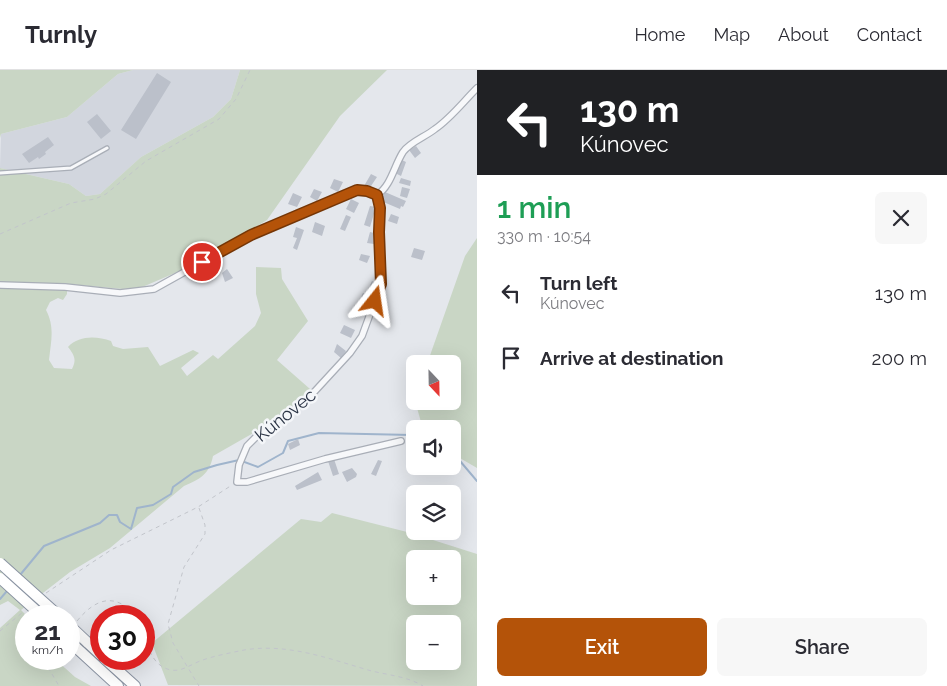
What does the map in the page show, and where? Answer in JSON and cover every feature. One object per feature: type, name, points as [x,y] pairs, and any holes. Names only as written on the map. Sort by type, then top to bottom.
[{"type":"highway","points":[[0,562],[47,605]]},
{"type":"highway","points":[[0,578],[30,605]]},
{"type":"highway","points":[[80,635],[90,645]]},
{"type":"highway","points":[[80,650],[118,686]]},
{"type":"highway","points":[[117,670],[135,686]]},
{"type":"street","points":[[0,285],[65,287],[120,293],[154,289],[251,235],[357,190],[377,195],[384,189],[403,152],[410,145],[435,129],[477,88]]},
{"type":"street","name":"Kúnovec","points":[[237,482],[239,465],[247,446],[263,430],[304,404],[350,353],[362,336],[381,284],[380,208],[377,195]]},
{"type":"street","points":[[237,482],[247,482],[325,459],[400,441]]},
{"type":"lane","points":[[0,173],[71,168],[107,148]]},
{"type":"path","points":[[0,234],[71,204],[106,194],[146,161],[218,119],[236,99],[250,70]]},
{"type":"path","points":[[46,593],[111,550],[198,507],[237,482]]},
{"type":"path","points":[[198,507],[205,525],[206,534],[184,567],[168,624],[173,643],[199,686]]},
{"type":"path","points":[[94,605],[98,602],[110,600],[125,605]]},
{"type":"path","points":[[80,617],[90,608]]},
{"type":"path","points":[[0,632],[15,619]]},
{"type":"path","points":[[155,659],[159,665],[172,671],[200,661],[245,650],[273,648],[315,654],[402,678],[423,686]]},
{"type":"path","points":[[50,670],[59,686]]},
{"type":"shaded area","points":[[133,70],[240,70],[231,99],[213,117],[141,157],[100,194],[86,196],[69,184],[0,168],[1,134],[67,117],[118,74]]},
{"type":"green space","points":[[0,70],[133,70],[118,74],[67,117],[1,134],[0,138]]},
{"type":"green space","points":[[240,70],[387,70],[340,116],[267,220],[196,264],[140,288],[123,289],[67,284],[67,294],[63,300],[58,298],[50,302],[46,310],[51,322],[49,360],[54,368],[72,369],[74,357],[68,347],[77,340],[100,338],[111,341],[113,346],[123,349],[148,347],[160,366],[193,350],[199,353],[181,368],[187,376],[213,355],[218,359],[255,326],[261,313],[256,294],[256,267],[281,268],[282,279],[308,321],[277,360],[318,396],[213,456],[209,468],[203,476],[184,486],[110,548],[70,572],[27,605],[15,606],[8,601],[0,605],[0,168],[69,184],[86,196],[100,194],[141,157],[213,117],[231,99]]},
{"type":"green space","points":[[477,238],[477,468],[461,459],[461,420],[420,420],[418,410],[461,410],[461,355],[430,355],[465,256]]},
{"type":"green space","points":[[332,513],[406,532],[406,540],[433,540],[477,554],[477,686],[168,685],[155,651],[155,641],[301,519],[321,522]]},
{"type":"green space","points":[[15,614],[15,670],[67,670],[91,686],[0,686],[0,628]]},
{"type":"building","points":[[157,73],[171,82],[136,139],[121,130]]},
{"type":"building","points":[[97,114],[111,131],[101,139],[87,122]]},
{"type":"building","points":[[48,137],[54,145],[45,152],[46,154],[29,163],[22,154]]},
{"type":"building","points":[[416,146],[421,153],[415,158],[409,150]]},
{"type":"building","points":[[400,159],[406,162],[401,176],[393,172]]},
{"type":"building","points":[[371,174],[377,177],[369,189],[364,186]]},
{"type":"building","points":[[401,178],[411,181],[410,186],[399,183]]},
{"type":"building","points":[[334,179],[343,182],[338,192],[330,188]]},
{"type":"building","points":[[402,187],[410,189],[407,198],[400,196]]},
{"type":"building","points":[[314,189],[322,192],[317,201],[310,197]]},
{"type":"building","points":[[385,192],[406,201],[403,207],[401,206],[400,209],[381,201]]},
{"type":"building","points":[[293,193],[302,197],[297,207],[288,204]]},
{"type":"building","points":[[351,199],[359,203],[354,213],[346,209]]},
{"type":"building","points":[[370,206],[376,207],[370,227],[364,225]]},
{"type":"building","points":[[391,214],[399,217],[397,224],[388,221]]},
{"type":"building","points":[[346,215],[351,217],[345,231],[340,229]]},
{"type":"building","points":[[315,222],[325,226],[322,236],[312,232]]},
{"type":"building","points":[[296,227],[304,230],[297,250],[293,248],[297,238],[293,237]]},
{"type":"building","points":[[370,232],[374,233],[374,244],[367,243]]},
{"type":"building","points":[[414,248],[425,251],[422,260],[411,257]]},
{"type":"building","points":[[361,254],[370,256],[367,263],[359,260]]},
{"type":"building","points":[[227,269],[233,278],[225,282],[222,273]]},
{"type":"building","points":[[372,281],[376,283],[369,301],[361,297],[363,293],[366,294]]},
{"type":"building","points":[[344,325],[355,330],[351,338],[340,333]]},
{"type":"building","points":[[337,344],[346,351],[341,358],[334,352]]},
{"type":"building","points":[[298,439],[300,445],[290,450],[288,444]]},
{"type":"building","points":[[334,459],[339,474],[333,476],[328,461]]},
{"type":"building","points":[[378,460],[382,461],[376,476],[371,474]]},
{"type":"building","points":[[352,468],[357,474],[356,477],[347,482],[342,472]]},
{"type":"building","points":[[318,472],[322,480],[297,490],[295,486]]},
{"type":"waterway","points":[[20,575],[44,546],[100,523],[109,515],[117,515],[120,522],[131,529],[137,508],[153,505],[171,494],[173,487],[194,472],[239,460],[258,467],[283,453],[288,441],[319,433],[406,435]]},
{"type":"waterway","points":[[461,462],[477,481]]},
{"type":"waterway","points":[[0,599],[7,591]]},
{"type":"route","points":[[202,262],[251,235],[357,190],[367,191],[377,195],[380,208],[381,284],[375,301]]}]
